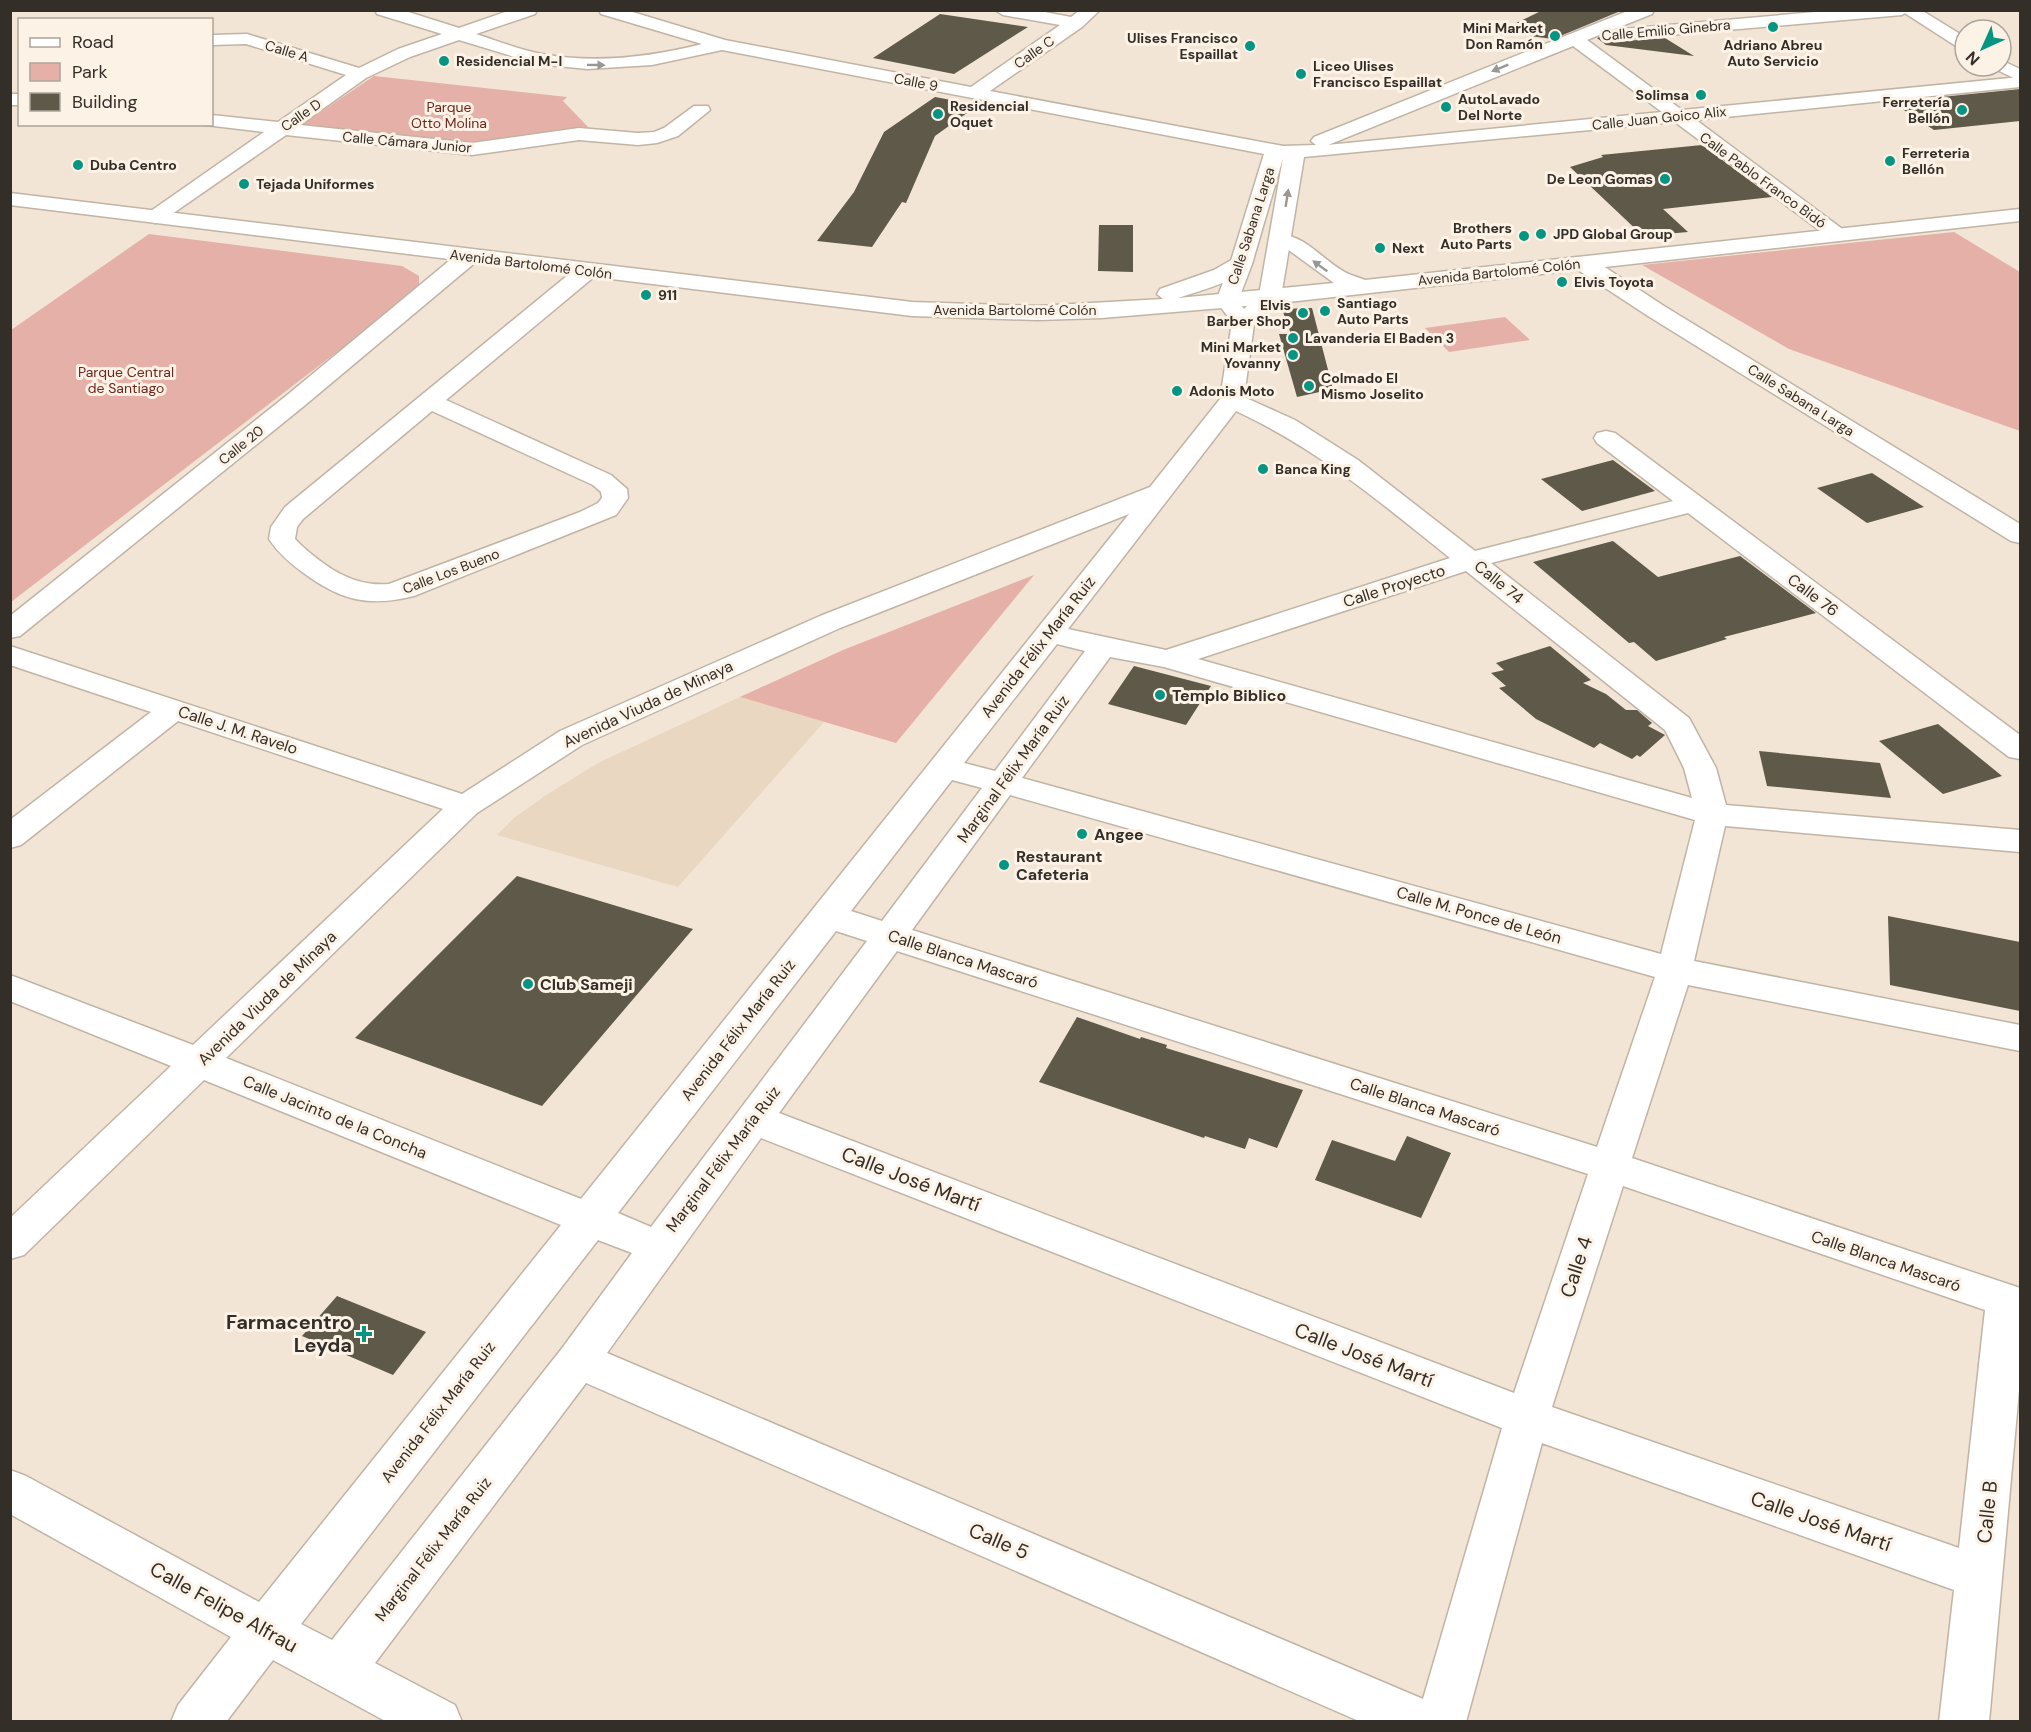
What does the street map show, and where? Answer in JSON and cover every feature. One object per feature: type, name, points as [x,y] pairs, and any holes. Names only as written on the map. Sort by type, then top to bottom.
[{"type":"street","points":[[383,10],[538,59],[597,66],[661,60],[722,45]]},
{"type":"street","name":"Calle D","points":[[155,217],[360,74],[404,53],[529,10]]},
{"type":"street","name":"Calle 9","points":[[607,10],[722,45],[1289,151]]},
{"type":"street","points":[[1003,10],[1076,23]]},
{"type":"street","name":"Calle C","points":[[975,93],[1092,10]]},
{"type":"street","points":[[1289,151],[1646,10]]},
{"type":"street","name":"Calle Emilio Ginebra","points":[[1574,38],[1902,10]]},
{"type":"street","points":[[1908,10],[1953,37]]},
{"type":"street","name":"Calle Pablo Franco Bidó","points":[[1574,38],[1838,235]]},
{"type":"street","name":"Calle A","points":[[213,40],[247,39],[360,74]]},
{"type":"street","name":"Calle Juan Goico Alix","points":[[1289,151],[1328,151],[2020,82]]},
{"type":"street","name":"Calle Cámara Junior","points":[[213,121],[472,149],[579,134],[638,139],[657,137],[671,132],[701,110]]},
{"type":"street","name":"Calle Sabana Larga","points":[[1270,297],[1280,240],[1289,151]]},
{"type":"street","name":"Calle Sabana Larga","points":[[1235,311],[1241,264],[1289,151]]},
{"type":"street","name":"Avenida Bartolomé Colón","points":[[10,199],[912,309],[1045,313],[1128,309],[1235,311]]},
{"type":"street","name":"Avenida Bartolomé Colón","points":[[1270,297],[2020,215]]},
{"type":"street","points":[[1280,240],[1297,247],[1335,276],[1363,287]]},
{"type":"street","name":"Calle 20","points":[[10,630],[295,401],[469,256]]},
{"type":"street","name":"Calle Sabana Larga","points":[[1583,263],[1656,311],[2020,535]]},
{"type":"street","points":[[1128,309],[1212,279],[1241,264]]},
{"type":"street","name":"Calle Los Bueno","points":[[429,401],[602,480],[614,489],[615,498],[607,509],[589,518],[404,590],[385,594],[369,594],[340,587],[291,551],[282,539],[284,527],[294,513],[310,497],[587,271]]},
{"type":"street","points":[[1232,400],[1235,311],[1270,297]]},
{"type":"street","name":"Avenida Félix María Ruiz","points":[[195,1722],[1232,400]]},
{"type":"street","name":"Calle 74","points":[[1232,400],[1286,425],[1350,465],[1678,725],[1700,768],[1712,814]]},
{"type":"street","name":"Calle 76","points":[[1606,438],[2020,750]]},
{"type":"street","name":"Avenida Viuda de Minaya","points":[[10,1243],[466,806],[571,738],[830,622],[1159,493]]},
{"type":"street","name":"Calle Proyecto","points":[[1168,659],[1472,560],[1691,504]]},
{"type":"street","points":[[1049,633],[1103,647],[1168,659],[1712,814],[2020,841]]},
{"type":"street","name":"Marginal Félix María Ruiz","points":[[340,1669],[578,1360],[658,1247],[1103,647]]},
{"type":"street","name":"Calle J. M. Ravelo","points":[[10,655],[466,806]]},
{"type":"street","points":[[10,837],[174,709]]},
{"type":"street","name":"Calle M. Ponce de León","points":[[943,768],[1674,970],[2020,1038]]},
{"type":"street","name":"Calle 4","points":[[1441,1722],[1527,1418],[1674,970],[1712,814]]},
{"type":"street","name":"Calle Blanca Mascaró","points":[[828,916],[1609,1166],[2014,1304]]},
{"type":"street","name":"Calle Jacinto de la Concha","points":[[10,987],[658,1247]]},
{"type":"street","name":"Calle José Martí","points":[[753,1119],[1527,1418],[1980,1577]]},
{"type":"street","name":"Calle B","points":[[1964,1722],[2014,1304]]},
{"type":"street","name":"Calle 5","points":[[578,1360],[1420,1722]]},
{"type":"street","name":"Calle Felipe Alfrau","points":[[10,1490],[438,1722]]},
{"type":"shaded area","points":[[740,697],[824,722],[678,887],[497,835],[514,818],[546,795],[598,763]]},
{"type":"green space","name":"Parque Otto Molina","points":[[374,76],[567,97],[563,101],[590,129],[475,146],[297,128]]},
{"type":"green space","points":[[1954,232],[2020,272],[2020,431],[1789,349],[1642,265]]},
{"type":"green space","name":"Parque Central de Santiago","points":[[149,234],[402,266],[419,276],[419,289],[11,602],[11,330]]},
{"type":"green space","points":[[1505,317],[1530,340],[1449,352],[1425,328]]},
{"type":"green space","points":[[1034,575],[896,743],[740,697],[843,650]]},
{"type":"building","points":[[1543,10],[1623,10],[1553,39],[1498,32]]},
{"type":"building","points":[[940,14],[1028,27],[954,74],[873,58]]},
{"type":"building","points":[[1602,36],[1603,41],[1611,42],[1665,38],[1694,56],[1606,45],[1597,38]]},
{"type":"building","name":"Ferretería Bellón","points":[[2020,89],[2020,121],[1934,130],[1892,102]]},
{"type":"building","points":[[935,97],[978,105],[935,136],[906,203],[902,202],[872,247],[817,241],[854,192],[884,132]]},
{"type":"building","name":"De Leon Gomas","points":[[1702,145],[1772,197],[1663,209],[1688,232],[1643,236],[1570,167],[1603,157],[1601,155]]},
{"type":"building","points":[[1099,225],[1133,225],[1133,272],[1098,271]]},
{"type":"building","points":[[1312,308],[1333,389],[1297,397],[1279,334],[1291,334],[1282,309]]},
{"type":"building","points":[[1613,460],[1655,491],[1582,511],[1541,479]]},
{"type":"building","points":[[1872,473],[1924,507],[1867,523],[1817,488]]},
{"type":"building","points":[[1613,541],[1658,577],[1740,556],[1816,613],[1724,637],[1727,639],[1656,661],[1634,642],[1629,643],[1533,562]]},
{"type":"building","points":[[1550,646],[1591,680],[1583,683],[1606,694],[1626,710],[1637,710],[1652,723],[1648,726],[1665,735],[1640,757],[1637,755],[1632,759],[1600,743],[1594,748],[1536,719],[1499,688],[1506,686],[1491,673],[1504,670],[1496,663]]},
{"type":"building","name":"Templo Biblico","points":[[1134,666],[1211,686],[1186,725],[1108,704]]},
{"type":"building","points":[[1938,724],[2002,776],[1943,794],[1879,741]]},
{"type":"building","points":[[1759,751],[1880,763],[1891,798],[1767,786]]},
{"type":"building","name":"Club Sameji","points":[[517,876],[693,929],[542,1106],[355,1038]]},
{"type":"building","points":[[1888,916],[2020,942],[2020,1011],[1890,985]]},
{"type":"building","points":[[1077,1017],[1140,1039],[1141,1037],[1167,1045],[1166,1048],[1303,1090],[1277,1148],[1249,1138],[1245,1149],[1205,1136],[1204,1138],[1039,1082]]},
{"type":"building","points":[[1407,1136],[1451,1153],[1421,1218],[1315,1180],[1332,1140],[1395,1161]]},
{"type":"building","name":"Farmacentro Leyda","points":[[337,1296],[426,1332],[393,1375],[302,1336]]},
{"type":"place","name":"Adriano Abreu Auto Servicio","points":[[1773,27]]},
{"type":"place","name":"Mini Market Don Ramón","points":[[1555,36]]},
{"type":"place","name":"Ulises Francisco Espaillat","points":[[1250,46]]},
{"type":"place","name":"Residencial M-I","points":[[444,61]]},
{"type":"place","name":"Liceo Ulises Francisco Espaillat","points":[[1301,74]]},
{"type":"place","name":"Solimsa","points":[[1701,95]]},
{"type":"place","name":"AutoLavado Del Norte","points":[[1446,107]]},
{"type":"place","name":"Ferretería Bellón","points":[[1962,110]]},
{"type":"place","name":"Residencial Oquet","points":[[938,114]]},
{"type":"place","name":"Ferreteria Bellón","points":[[1890,161]]},
{"type":"place","name":"Duba Centro","points":[[78,165]]},
{"type":"place","name":"De Leon Gomas","points":[[1665,179]]},
{"type":"place","name":"Tejada Uniformes","points":[[244,184]]},
{"type":"place","name":"JPD Global Group","points":[[1541,234]]},
{"type":"place","name":"Brothers Auto Parts","points":[[1524,236]]},
{"type":"place","name":"Next","points":[[1380,248]]},
{"type":"place","name":"Elvis Toyota","points":[[1562,282]]},
{"type":"place","name":"911","points":[[646,295]]},
{"type":"place","name":"Santiago Auto Parts","points":[[1325,311]]},
{"type":"place","name":"Elvis Barber Shop","points":[[1303,313]]},
{"type":"place","name":"Lavanderia El Baden 3","points":[[1293,338]]},
{"type":"place","name":"Mini Market Yovanny","points":[[1293,355]]},
{"type":"place","name":"Colmado El Mismo Joselito","points":[[1309,386]]},
{"type":"place","name":"Adonis Moto","points":[[1177,391]]},
{"type":"place","name":"Banca King","points":[[1263,469]]},
{"type":"place","name":"Templo Biblico","points":[[1160,695]]},
{"type":"place","name":"Angee","points":[[1082,834]]},
{"type":"place","name":"Restaurant Cafeteria","points":[[1004,865]]},
{"type":"place","name":"Club Sameji","points":[[528,984]]},
{"type":"place","name":"Farmacentro Leyda","points":[[364,1334]]}]
